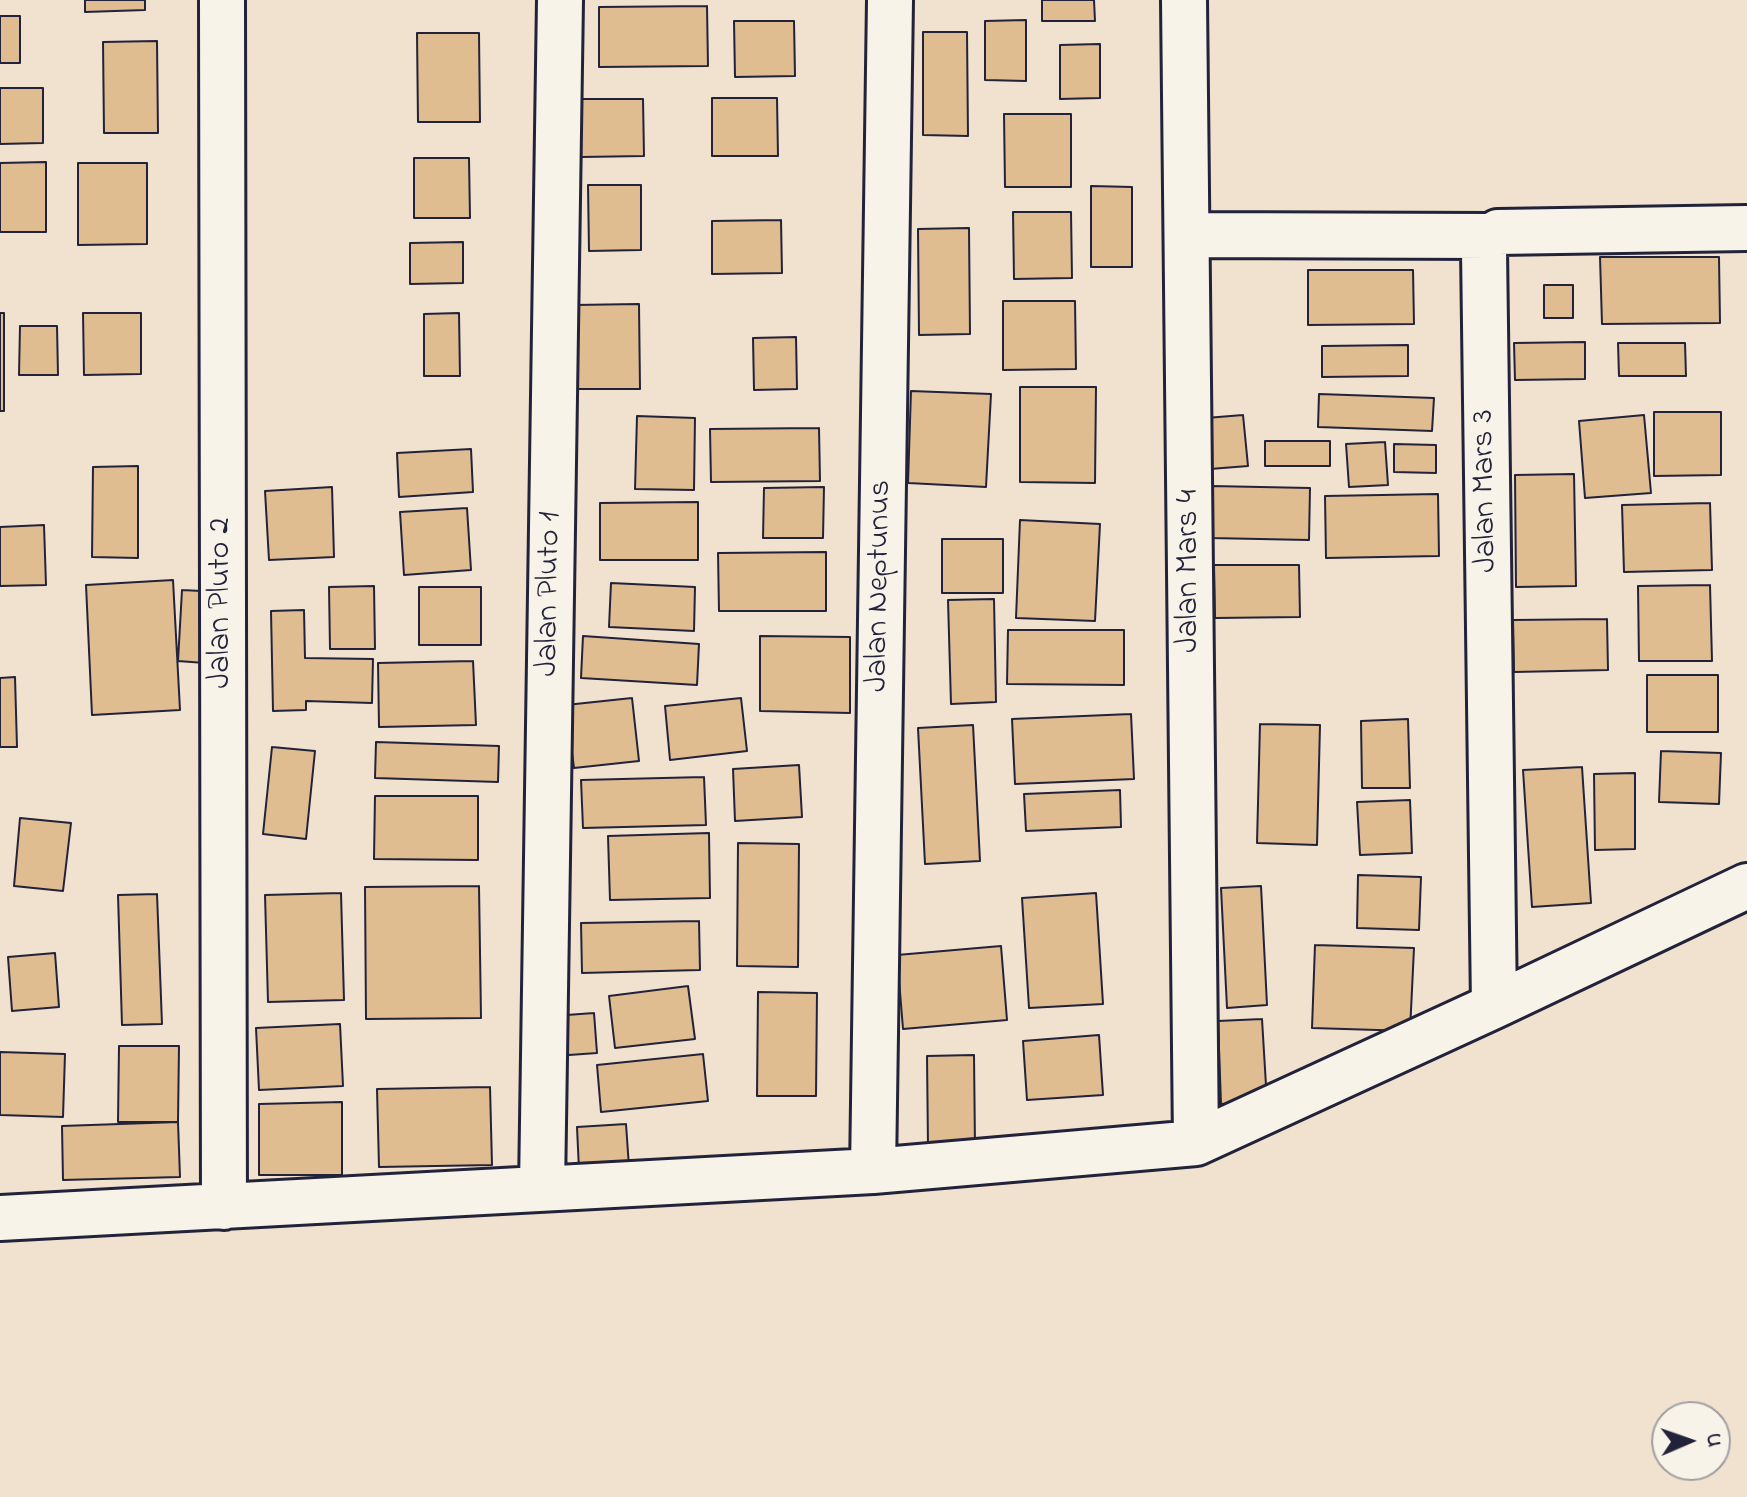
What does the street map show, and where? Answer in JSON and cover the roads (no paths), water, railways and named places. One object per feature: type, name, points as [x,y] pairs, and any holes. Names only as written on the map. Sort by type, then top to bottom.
[{"type":"street","name":"Jalan Pluto 2","points":[[222,0],[224,1207]]},
{"type":"street","name":"Jalan Pluto 1","points":[[542,1188],[560,0]]},
{"type":"street","name":"Jalan Neptunus","points":[[873,1171],[890,0]]},
{"type":"street","name":"Jalan Mars 4","points":[[1184,0],[1196,1143]]},
{"type":"street","points":[[1188,235],[1491,236],[1498,232],[1747,228]]},
{"type":"street","name":"Jalan Mars 3","points":[[1491,236],[1484,249],[1494,1006]]},
{"type":"street","points":[[0,1218],[873,1171],[1196,1143],[1747,886]]}]
